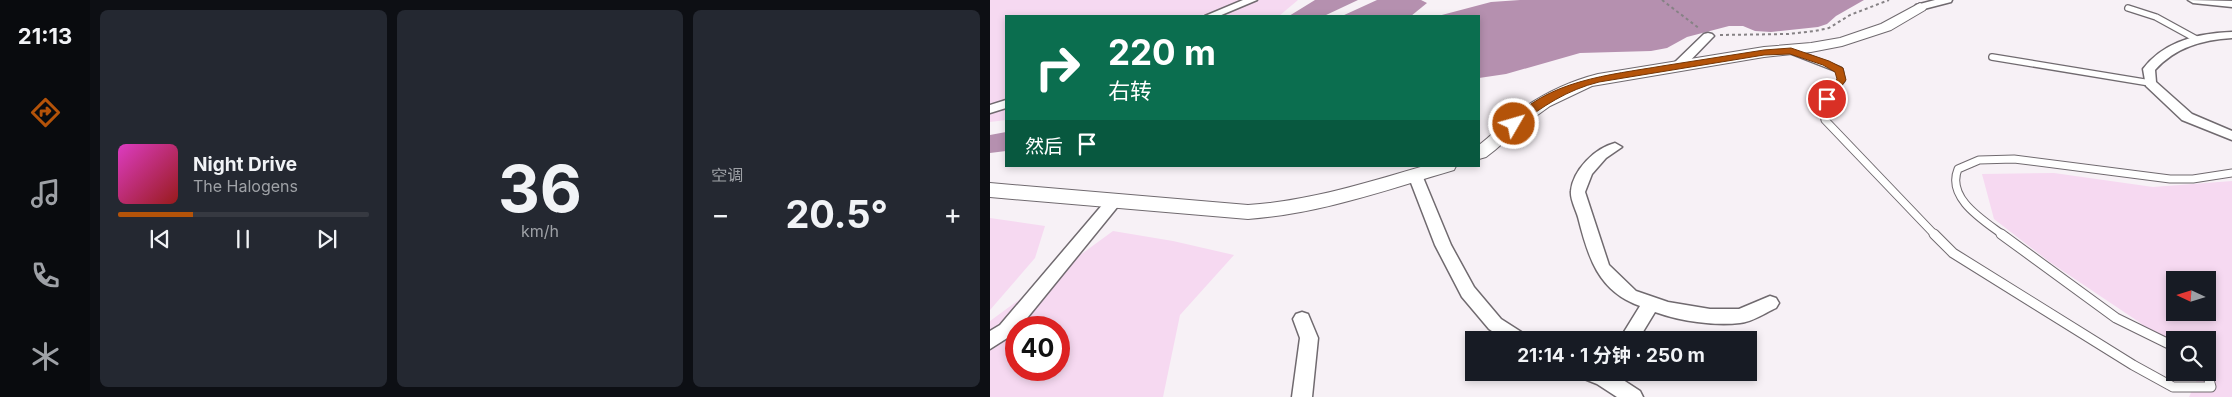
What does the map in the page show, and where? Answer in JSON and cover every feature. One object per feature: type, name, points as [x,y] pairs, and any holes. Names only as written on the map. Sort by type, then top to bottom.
[{"type":"street","points":[[1213,15],[1252,0]]},
{"type":"street","points":[[1480,152],[1492,146],[1514,124],[1540,103],[1573,86],[1598,79],[1764,52],[1791,51],[1835,44],[1864,36],[1889,26],[1920,7],[1947,0]]},
{"type":"street","points":[[2193,0],[2232,4]]},
{"type":"street","points":[[2232,35],[2198,40],[2175,48],[2157,59],[2149,69],[2150,83],[2187,117],[2232,136]]},
{"type":"street","points":[[1678,66],[1708,36]]},
{"type":"street","points":[[990,109],[1005,104]]},
{"type":"street","points":[[1615,146],[1584,172],[1578,192],[1602,268],[1630,296],[1667,309],[1710,316],[1741,316],[1770,303]]},
{"type":"street","points":[[990,190],[1248,212],[1278,211],[1304,206],[1443,167]]},
{"type":"street","points":[[1415,175],[1443,245],[1468,292],[1495,324],[1506,331]]},
{"type":"street","points":[[990,341],[1006,330],[1114,201]]},
{"type":"street","points":[[1634,331],[1651,304]]},
{"type":"street","points":[[1302,319],[1309,338],[1302,397]]},
{"type":"street","points":[[1610,381],[1633,397]]},
{"type":"lane","points":[[2128,8],[2143,11],[2168,22],[2198,40]]},
{"type":"lane","points":[[1791,51],[1840,70],[1842,80],[1822,105],[1825,120],[1915,216],[1953,253],[2132,365],[2173,387],[2210,387],[2209,381]]},
{"type":"lane","points":[[1992,56],[2150,83]]},
{"type":"lane","points":[[2166,343],[2116,318],[1989,225],[1972,210],[1958,192],[1954,181],[1958,169],[1979,160],[2014,159],[2170,179],[2232,173]]},
{"type":"path","points":[[1662,0],[1708,36],[1748,33],[1782,36],[1830,27],[1852,14],[1863,12],[1889,0]]},
{"type":"shaded area","points":[[990,0],[1298,0],[1280,15],[1005,15],[1005,120],[990,122]]},
{"type":"shaded area","points":[[1315,0],[1358,0],[1326,15],[1291,15]]},
{"type":"shaded area","points":[[1377,0],[1421,0],[1427,3],[1412,15],[1344,15]]},
{"type":"shaded area","points":[[1520,0],[1864,0],[1836,16],[1827,24],[1818,27],[1771,32],[1755,31],[1743,26],[1729,26],[1687,37],[1667,48],[1651,51],[1580,53],[1506,74],[1480,78],[1480,15],[1442,15],[1491,2]]},
{"type":"shaded area","points":[[1005,132],[1005,151],[990,153],[990,135]]},
{"type":"shaded area","points":[[2054,173],[2153,187],[2232,181],[2232,397],[2189,397],[2196,381],[2216,381],[2216,331],[2166,331],[2166,346],[2139,322],[2051,263],[1994,219],[1982,174]]},
{"type":"shaded area","points":[[990,218],[1045,226],[1035,258],[990,310]]},
{"type":"shaded area","points":[[1113,231],[1173,241],[1234,255],[1180,315],[1163,397],[990,397],[990,321]]},
{"type":"route","points":[[1514,124],[1540,103],[1573,86],[1598,79],[1764,52],[1791,51],[1840,70],[1842,80],[1827,99]]}]
